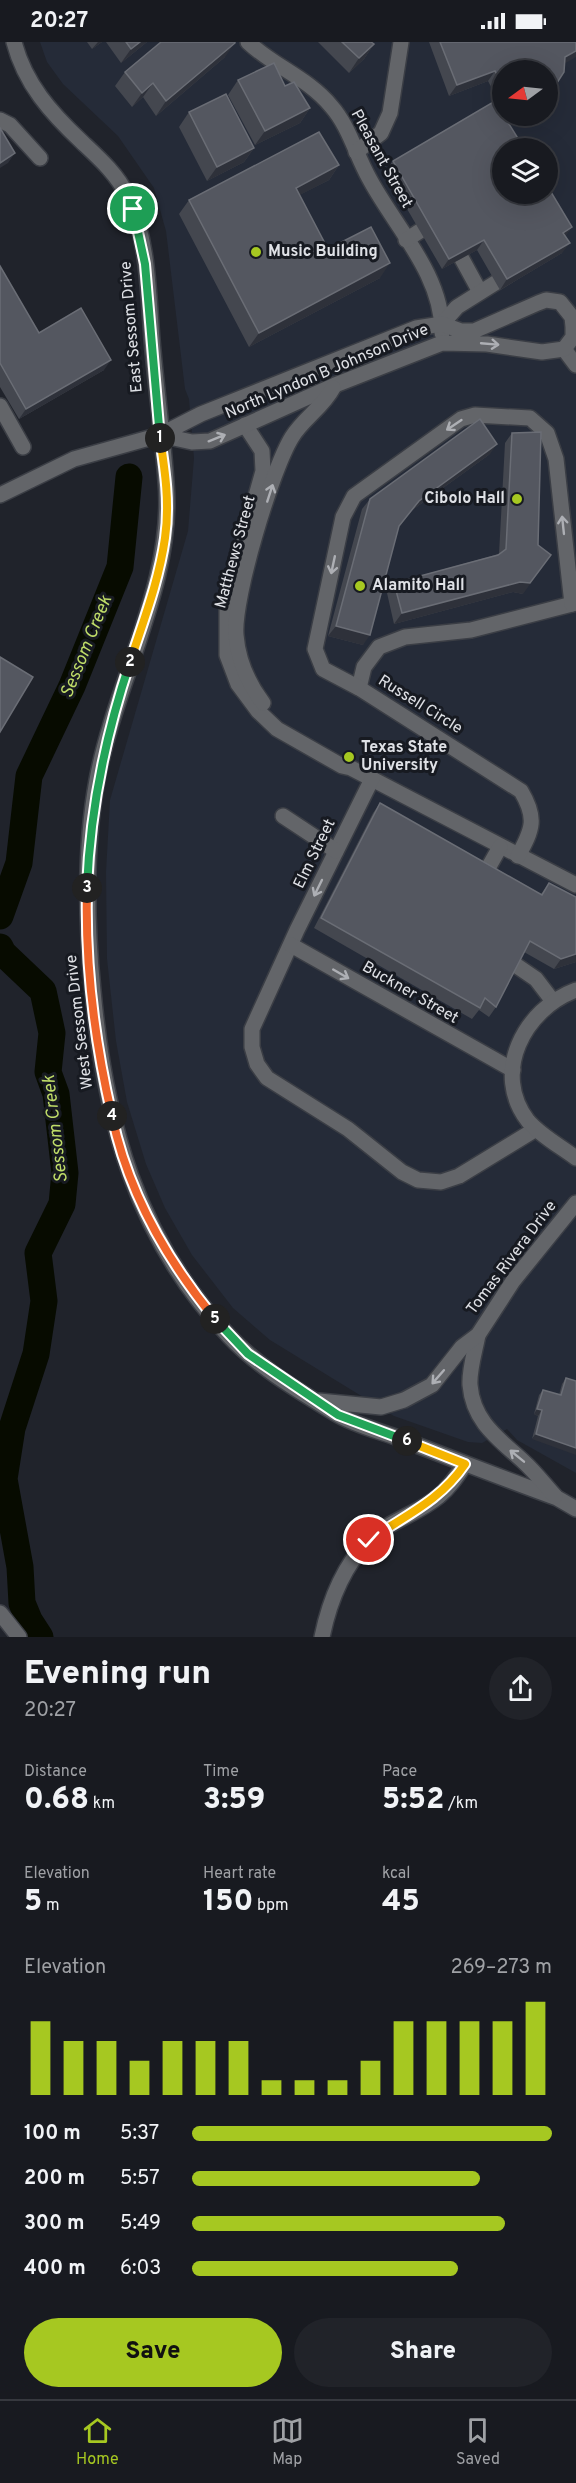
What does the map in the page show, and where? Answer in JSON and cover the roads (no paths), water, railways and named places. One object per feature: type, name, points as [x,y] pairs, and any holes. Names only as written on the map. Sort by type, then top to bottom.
[{"type":"street","name":"East Sessom Drive","points":[[14,42],[26,76],[41,100],[106,165],[127,193],[133,209],[145,264],[160,435]]},
{"type":"street","name":"Pleasant Street","points":[[248,42],[293,72],[331,106],[368,178],[433,288],[442,324],[442,343]]},
{"type":"street","points":[[356,152],[381,133],[390,113],[401,42]]},
{"type":"street","points":[[0,120],[10,125],[40,158]]},
{"type":"street","points":[[406,240],[420,231]]},
{"type":"street","points":[[457,251],[480,292]]},
{"type":"street","points":[[442,324],[457,307],[522,267]]},
{"type":"street","name":"North Lyndon B Johnson Drive","points":[[556,300],[572,317],[573,337],[564,349],[542,352],[487,344],[442,343],[335,385],[210,441],[192,442],[160,435],[201,414],[416,328],[442,324],[461,331],[474,331],[538,303],[556,300]]},
{"type":"street","points":[[564,349],[576,365]]},
{"type":"street","points":[[274,385],[284,409]]},
{"type":"street","name":"Matthews Street","points":[[335,385],[327,398],[292,436],[282,456],[237,608],[236,634],[240,658],[261,701],[282,721],[346,760],[351,768]]},
{"type":"street","points":[[0,406],[23,447]]},
{"type":"street","points":[[359,688],[323,669],[315,649],[343,518],[354,496],[461,419],[475,416],[530,418],[548,433],[556,459],[574,603]]},
{"type":"street","name":"Matthews Street","points":[[246,425],[262,451],[263,471],[227,599],[227,655],[238,684],[258,711],[277,729],[342,766],[351,768],[500,848],[576,885]]},
{"type":"street","points":[[0,495],[74,459],[160,435]]},
{"type":"street","name":"West Sessom Drive","points":[[160,435],[167,484],[166,527],[161,561],[108,735],[91,818],[87,905],[101,1061],[116,1135],[127,1172],[165,1251],[228,1335],[278,1376],[338,1415],[557,1498],[576,1509]]},
{"type":"street","name":"Russell Circle","points":[[518,856],[533,823],[531,807],[521,791],[359,688],[364,666],[379,646],[405,637],[471,630],[574,603]]},
{"type":"street","name":"Elm Street","points":[[372,779],[252,1029],[252,1047],[257,1064],[267,1078],[348,1129],[402,1172],[418,1180],[441,1182],[459,1176],[536,1129]]},
{"type":"street","points":[[283,816],[336,851]]},
{"type":"street","points":[[483,877],[500,848]]},
{"type":"street","name":"Buckner Street","points":[[291,945],[513,1070]]},
{"type":"street","points":[[517,966],[536,979],[552,1000]]},
{"type":"street","points":[[576,990],[552,1000],[526,1025],[518,1044],[513,1070],[514,1090],[521,1109],[536,1129],[576,1158]]},
{"type":"street","name":"Tomas Rivera Drive","points":[[319,1401],[381,1407],[404,1400],[432,1384],[462,1347],[478,1335],[513,1281],[576,1203]]},
{"type":"street","name":"Tomas Rivera Drive","points":[[478,1335],[470,1384],[475,1410],[492,1434],[525,1462],[557,1498]]},
{"type":"street","points":[[322,1637],[332,1601],[352,1562],[369,1540],[437,1497],[452,1483],[465,1464]]},
{"type":"street","points":[[0,1613],[19,1637]]},
{"type":"waterway","name":"Sessom Creek","points":[[0,916],[19,863],[29,776],[72,686],[120,567],[129,477]]},
{"type":"waterway","name":"Sessom Creek","points":[[0,947],[3,953],[43,991],[52,1033],[48,1072],[56,1094],[65,1173],[62,1204],[38,1253],[44,1301],[36,1354],[12,1428],[4,1479],[20,1567],[22,1603],[40,1637]]},
{"type":"waterway","points":[[0,1428],[12,1428]]},
{"type":"place","name":"Music Building","points":[[256,252]]},
{"type":"place","name":"Cibolo Hall","points":[[517,499]]},
{"type":"place","name":"Alamito Hall","points":[[360,586]]},
{"type":"place","name":"Texas State University","points":[[349,757]]}]
